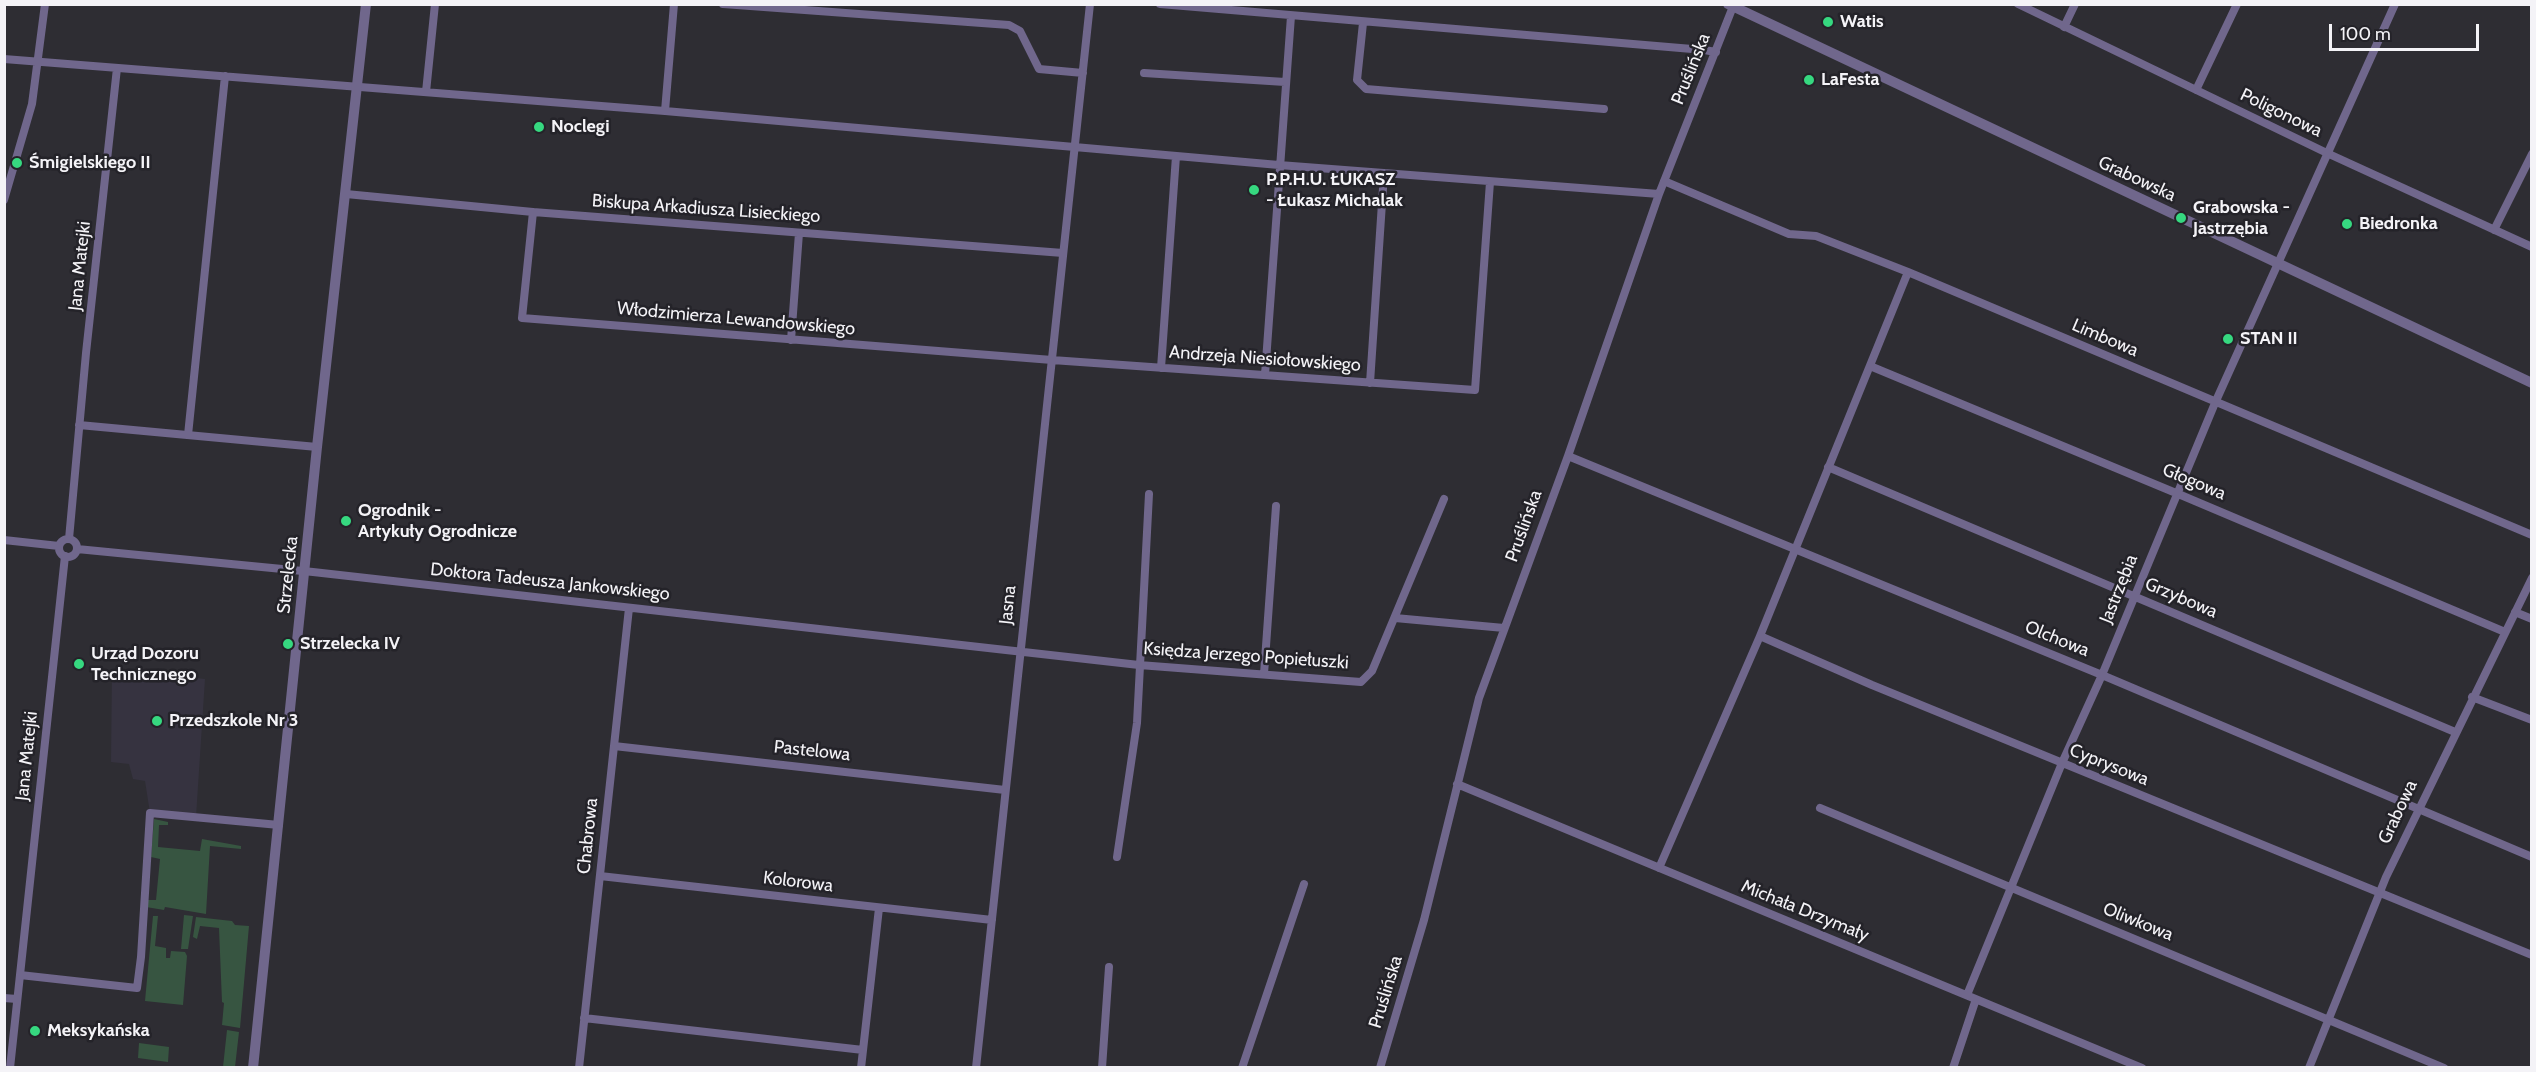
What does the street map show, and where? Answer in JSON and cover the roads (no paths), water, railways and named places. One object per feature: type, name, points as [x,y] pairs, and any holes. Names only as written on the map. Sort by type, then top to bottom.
[{"type":"street","points":[[4,200],[22,144],[39,62],[45,4]]},
{"type":"street","name":"Strzelecka","points":[[254,1068],[317,447],[366,4]]},
{"type":"street","points":[[426,92],[435,4]]},
{"type":"street","points":[[665,111],[674,4]]},
{"type":"street","points":[[723,4],[1009,25],[1020,31],[1040,69],[1083,73]]},
{"type":"street","name":"Jasna","points":[[976,1068],[1090,4]]},
{"type":"street","points":[[1160,4],[1716,52]]},
{"type":"street","name":"Poligonowa","points":[[2018,4],[2329,154],[2532,247]]},
{"type":"street","points":[[2064,27],[2075,4]]},
{"type":"street","points":[[2196,90],[2237,4]]},
{"type":"street","name":"Jastrzębia","points":[[1967,996],[2176,492],[2395,4]]},
{"type":"street","name":"Pruślińska","points":[[1380,1068],[1424,920],[1479,698],[1568,456],[1659,194],[1716,52],[1732,5]]},
{"type":"street","name":"Grabowska","points":[[1732,5],[2532,383]]},
{"type":"street","points":[[1265,375],[1291,16]]},
{"type":"street","points":[[1362,23],[1356,80],[1366,89],[1604,109]]},
{"type":"street","points":[[4,59],[665,111],[1279,165],[1659,194]]},
{"type":"street","name":"Jana Matejki","points":[[69,539],[117,68]]},
{"type":"street","points":[[1144,73],[1285,82]]},
{"type":"street","points":[[188,435],[225,76]]},
{"type":"street","points":[[2494,230],[2532,154]]},
{"type":"street","points":[[1161,368],[1176,156]]},
{"type":"street","points":[[1370,383],[1384,173]]},
{"type":"street","name":"Limbowa","points":[[1664,181],[1789,234],[1816,236],[1908,272],[2532,535]]},
{"type":"street","name":"Andrzeja Niesiołowskiego","points":[[1052,360],[1475,390],[1490,182]]},
{"type":"street","name":"Biskupa Arkadiusza Lisieckiego","points":[[345,194],[533,212],[1064,253]]},
{"type":"street","name":"Włodzimierza Lewandowskiego","points":[[533,212],[522,318],[1052,360]]},
{"type":"street","points":[[791,340],[799,233]]},
{"type":"street","points":[[1659,868],[1760,636],[1908,272]]},
{"type":"street","name":"Głogowa","points":[[1869,366],[2176,492],[2505,632]]},
{"type":"street","points":[[79,425],[317,447]]},
{"type":"street","name":"Olchowa","points":[[1568,456],[2102,675],[2532,857]]},
{"type":"street","name":"Grzybowa","points":[[1828,467],[2456,732]]},
{"type":"street","points":[[1117,857],[1133,753],[1149,494]]},
{"type":"street","name":"Księdza Jerzego Popiełuszki","points":[[1020,652],[1139,665],[1361,682],[1372,671],[1444,499]]},
{"type":"street","points":[[1264,674],[1276,506]]},
{"type":"street","points":[[69,539],[76,543],[77,549],[73,555],[65,556],[60,552],[59,546],[64,540],[69,539]]},
{"type":"street","points":[[4,540],[59,546]]},
{"type":"street","name":"Doktora Tadeusza Jankowskiego","points":[[77,549],[305,572],[1020,652]]},
{"type":"street","name":"Jana Matejki","points":[[10,1068],[65,556]]},
{"type":"street","name":"Grabowa","points":[[2309,1068],[2379,893],[2417,810],[2532,578]]},
{"type":"street","name":"Chabrowa","points":[[579,1068],[629,608]]},
{"type":"street","points":[[2515,612],[2532,619]]},
{"type":"street","points":[[1395,618],[1504,628]]},
{"type":"street","name":"Cyprysowa","points":[[1760,636],[2062,763],[2532,955]]},
{"type":"street","points":[[2472,697],[2532,720]]},
{"type":"street","name":"Pastelowa","points":[[614,746],[1005,790]]},
{"type":"street","name":"Michała Drzymały","points":[[1457,784],[2142,1068]]},
{"type":"street","name":"Oliwkowa","points":[[1820,808],[2330,1018],[2444,1068]]},
{"type":"street","points":[[20,975],[137,988],[150,813],[279,825]]},
{"type":"street","name":"Kolorowa","points":[[600,876],[992,920]]},
{"type":"street","points":[[1242,1068],[1304,884]]},
{"type":"street","points":[[861,1068],[879,908]]},
{"type":"street","points":[[1102,1068],[1109,967]]},
{"type":"street","points":[[4,998],[17,999]]},
{"type":"street","points":[[1953,1068],[1976,999]]},
{"type":"street","points":[[584,1018],[863,1050]]},
{"type":"place","name":"Watis","points":[[1828,22]]},
{"type":"place","name":"LaFesta","points":[[1809,80]]},
{"type":"place","name":"Noclegi","points":[[539,127]]},
{"type":"place","name":"Śmigielskiego II","points":[[17,163]]},
{"type":"place","name":"P.P.H.U. ŁUKASZ - Łukasz Michalak","points":[[1254,190]]},
{"type":"place","name":"Grabowska - Jastrzębia","points":[[2181,218]]},
{"type":"place","name":"Biedronka","points":[[2347,224]]},
{"type":"place","name":"STAN II","points":[[2228,339]]},
{"type":"place","name":"Ogrodnik - Artykuły Ogrodnicze","points":[[346,521]]},
{"type":"place","name":"Strzelecka IV","points":[[288,644]]},
{"type":"place","name":"Urząd Dozoru Technicznego","points":[[79,664]]},
{"type":"place","name":"Przedszkole Nr 3","points":[[157,721]]},
{"type":"place","name":"Meksykańska","points":[[35,1031]]}]
